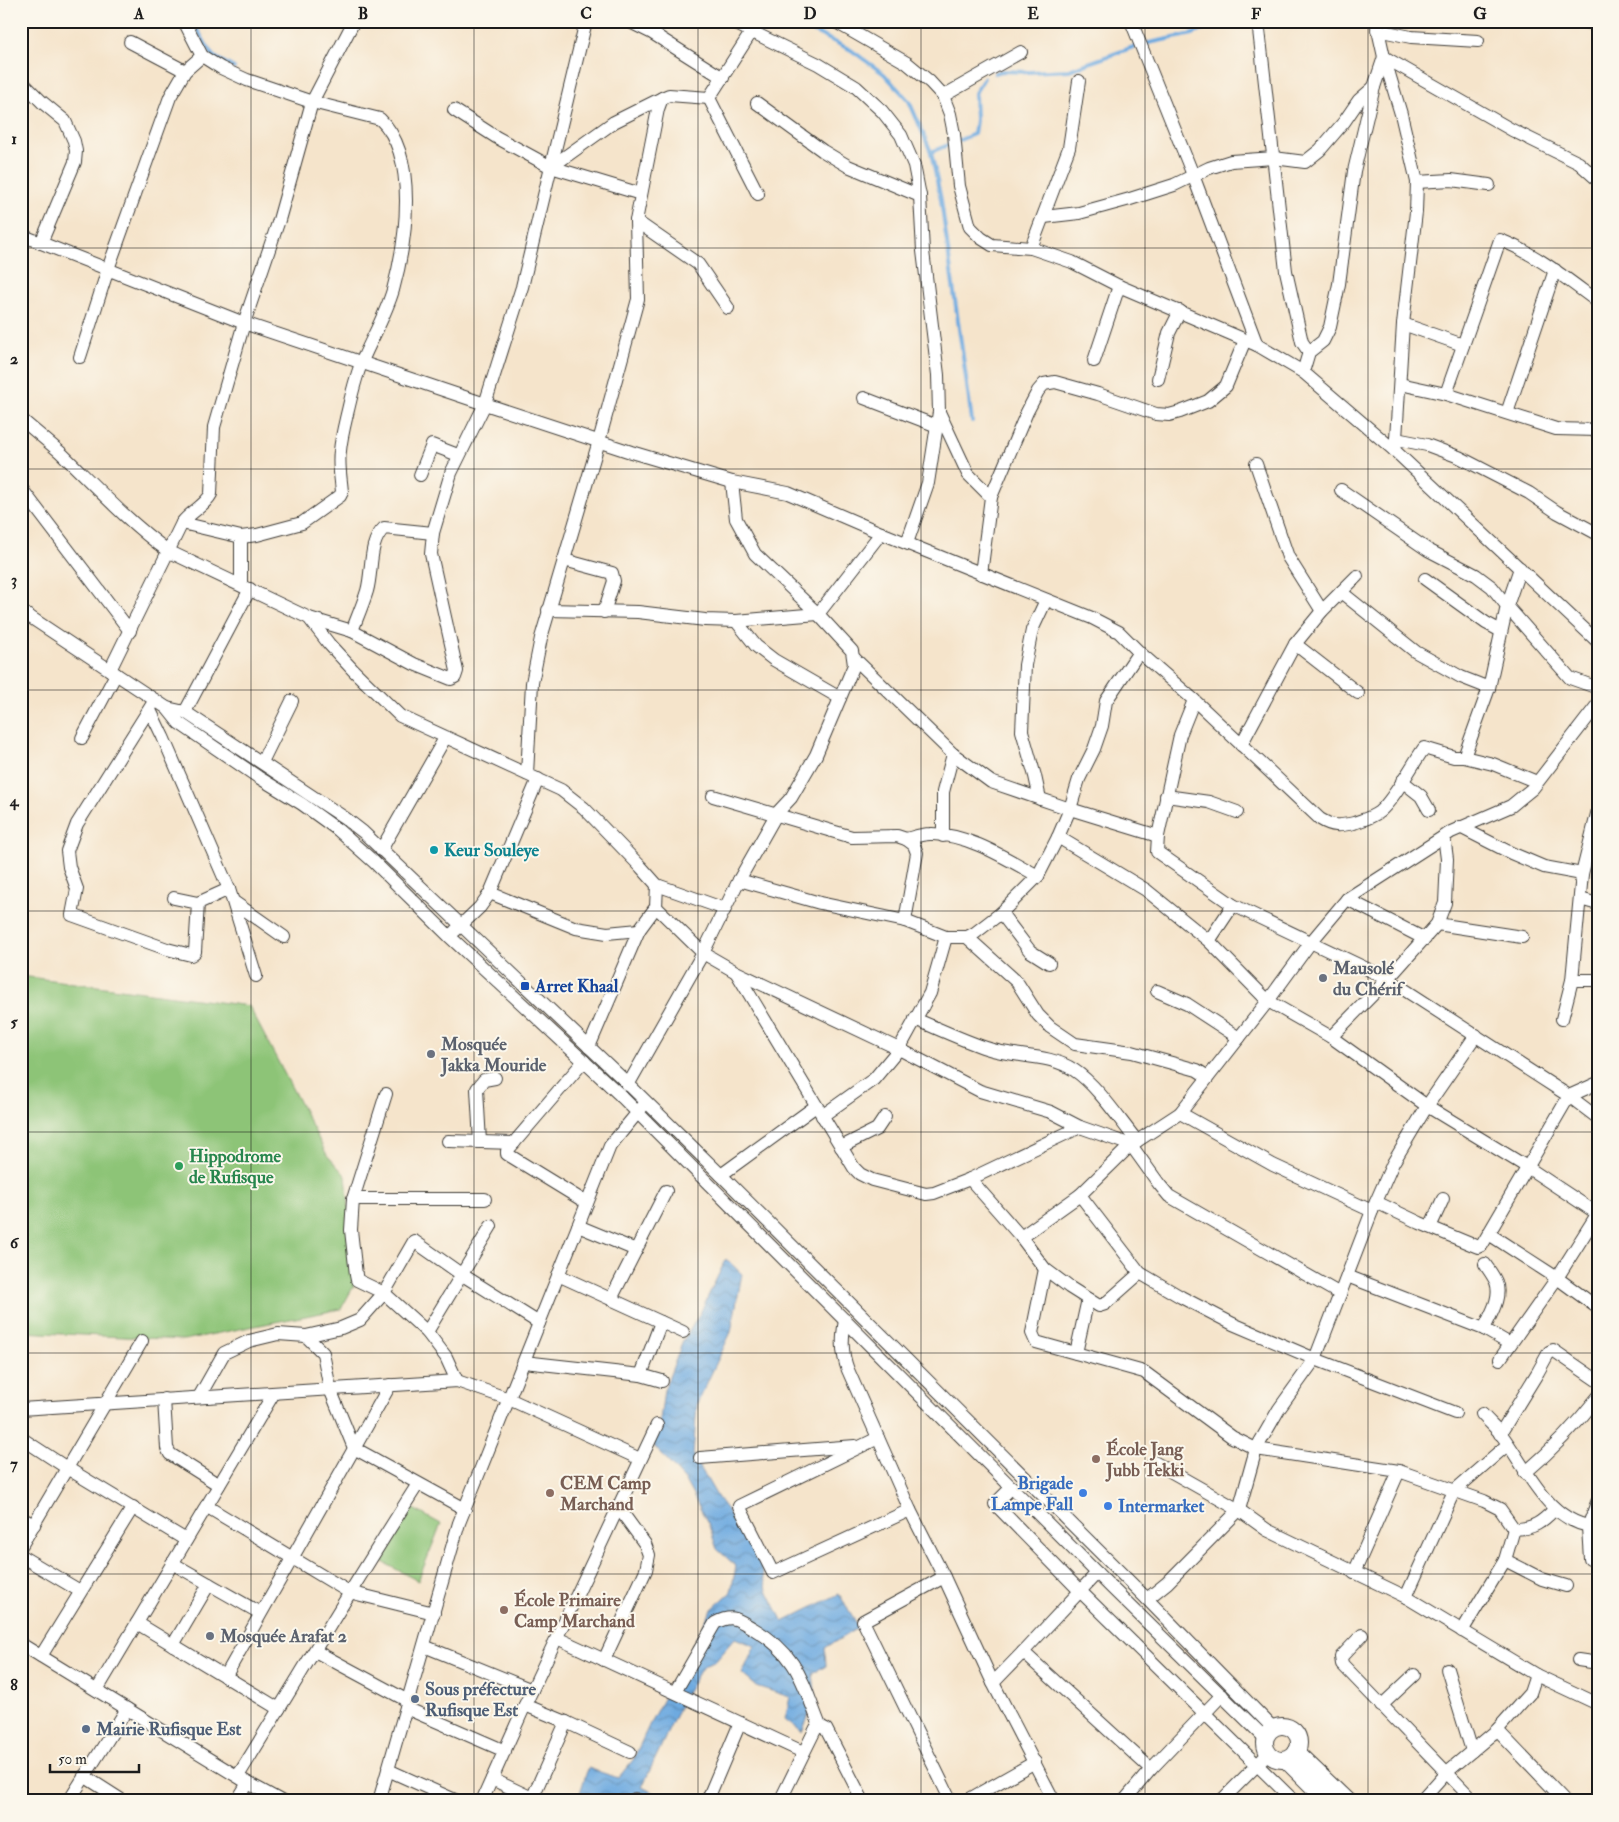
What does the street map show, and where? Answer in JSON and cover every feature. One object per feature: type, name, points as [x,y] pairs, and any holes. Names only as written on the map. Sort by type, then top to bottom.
[{"type":"main road","points":[[1284,1726],[1294,1731],[1299,1742],[1291,1756],[1276,1760],[1266,1746],[1284,1726]]},
{"type":"main road","points":[[1291,1756],[1327,1801]]},
{"type":"main road","points":[[1291,1756],[1347,1801]]},
{"type":"street","points":[[182,523],[241,537],[257,535],[302,523],[340,496],[342,492],[340,450],[348,411],[362,361],[386,308],[394,282],[405,224],[406,199],[402,158],[388,127],[380,119],[312,102],[247,80],[221,68],[202,56],[184,21]]},
{"type":"street","points":[[82,738],[130,631],[182,523],[187,516],[208,501],[211,494],[214,428],[244,323],[279,220],[312,102],[354,21]]},
{"type":"street","points":[[21,419],[58,451],[130,520],[168,551],[309,618],[352,631],[414,664],[451,679],[455,677],[456,671],[431,554],[433,533],[450,473],[486,404],[522,287],[586,21]]},
{"type":"street","points":[[628,21],[723,78]]},
{"type":"street","points":[[730,21],[755,25],[856,87],[882,111],[901,135],[914,165],[920,196],[923,251],[938,375],[939,412],[928,483],[907,543]]},
{"type":"street","points":[[981,574],[992,497],[1027,412],[1044,384],[1056,382],[1156,414],[1169,415],[1208,401],[1226,386],[1251,343],[1193,175],[1130,21]]},
{"type":"street","points":[[1258,21],[1286,271],[1302,342],[1310,352]]},
{"type":"street","points":[[838,22],[908,63],[943,96],[950,114],[959,186],[970,227],[981,238],[992,245],[1030,248],[1072,262],[1119,286],[1251,343],[1303,372],[1395,445],[1520,568],[1596,636]]},
{"type":"street","points":[[708,98],[723,78],[755,25]]},
{"type":"street","points":[[1376,26],[1411,37],[1478,41]]},
{"type":"street","points":[[1376,26],[1401,114],[1417,182],[1416,212],[1404,324],[1395,445]]},
{"type":"street","points":[[130,42],[184,71]]},
{"type":"street","points":[[943,96],[1021,52]]},
{"type":"street","points":[[80,357],[108,269],[170,97],[184,71],[202,56]]},
{"type":"street","points":[[1303,372],[1310,352],[1323,341],[1330,327],[1339,284],[1354,171],[1374,87],[1384,57]]},
{"type":"street","points":[[1384,57],[1512,130],[1579,163],[1598,180]]},
{"type":"street","points":[[21,81],[65,121],[74,141],[76,151],[75,162],[42,243]]},
{"type":"street","points":[[1030,248],[1044,217],[1069,148],[1079,81]]},
{"type":"street","points":[[1044,217],[1079,213],[1130,199],[1174,185],[1193,175],[1231,161],[1274,158],[1302,163],[1308,161],[1344,122],[1359,100],[1374,87]]},
{"type":"street","points":[[551,166],[614,122],[662,98],[669,95],[708,98]]},
{"type":"street","points":[[450,936],[490,893],[533,776],[532,683],[548,610],[599,441],[638,299],[636,221],[658,109],[662,98]]},
{"type":"street","points":[[708,98],[758,194]]},
{"type":"street","points":[[757,103],[823,151],[848,166],[920,196]]},
{"type":"street","points":[[454,110],[496,137],[551,166],[641,194]]},
{"type":"street","points":[[1417,182],[1451,180],[1489,185]]},
{"type":"street","points":[[636,221],[698,264],[728,308]]},
{"type":"street","points":[[21,235],[244,323],[599,441],[732,482],[788,493],[881,533],[1092,618],[1119,632],[1320,819],[1330,825],[1343,825],[1366,819],[1378,813],[1387,804],[1424,748],[1454,757],[1464,757],[1493,764],[1537,782]]},
{"type":"street","points":[[1446,394],[1500,240],[1511,244],[1554,270],[1598,302]]},
{"type":"street","points":[[1507,413],[1554,270]]},
{"type":"street","points":[[1094,361],[1119,286]]},
{"type":"street","points":[[1158,379],[1169,334],[1180,311]]},
{"type":"street","points":[[1404,324],[1463,345]]},
{"type":"street","points":[[1400,384],[1446,394],[1556,429],[1598,430]]},
{"type":"street","points":[[864,398],[937,426]]},
{"type":"street","points":[[939,412],[968,474],[992,497]]},
{"type":"street","points":[[420,475],[432,445],[458,456]]},
{"type":"street","points":[[1395,445],[1427,445],[1459,457],[1529,493],[1557,512],[1598,534]]},
{"type":"street","points":[[1256,464],[1288,556],[1322,611]]},
{"type":"street","points":[[628,1085],[703,953],[739,880],[777,814],[791,798],[816,755],[854,665],[852,651],[818,614],[755,554],[736,519],[732,482]]},
{"type":"street","points":[[21,488],[130,631]]},
{"type":"street","points":[[1341,490],[1428,550],[1476,575],[1492,587],[1506,606],[1570,678],[1598,688]]},
{"type":"street","points":[[352,631],[367,590],[377,534],[384,528],[433,533]]},
{"type":"street","points":[[548,610],[638,612],[705,620],[736,621],[818,614],[881,533]]},
{"type":"street","points":[[186,712],[246,587],[241,537]]},
{"type":"street","points":[[564,560],[612,573],[614,581],[604,612]]},
{"type":"street","points":[[1464,757],[1489,688],[1506,606],[1520,568]]},
{"type":"street","points":[[1241,745],[1295,644],[1322,611],[1356,576]]},
{"type":"street","points":[[1425,578],[1486,624],[1501,631]]},
{"type":"street","points":[[1341,592],[1416,652],[1460,677],[1489,688]]},
{"type":"street","points":[[1040,799],[1036,776],[1022,731],[1024,664],[1032,630],[1046,600]]},
{"type":"street","points":[[21,611],[113,672],[153,705],[186,712],[363,832],[646,1102],[1147,1599],[1266,1746],[1294,1801]]},
{"type":"street","points":[[309,618],[341,657],[383,702],[400,716],[561,790],[584,808],[641,867],[656,886],[725,909]]},
{"type":"street","points":[[736,621],[756,646],[774,660],[840,698]]},
{"type":"street","points":[[1295,644],[1358,693]]},
{"type":"street","points":[[739,880],[820,903],[905,921],[946,937],[967,937],[975,933],[1001,913],[1038,876],[1058,837],[1070,809],[1079,779],[1094,749],[1102,726],[1106,701],[1139,652]]},
{"type":"street","points":[[854,658],[953,754],[991,782],[1158,836]]},
{"type":"street","points":[[1194,700],[1180,735],[1158,836],[1157,852],[1233,905],[1388,979],[1569,1096],[1598,1118]]},
{"type":"street","points":[[262,762],[292,701]]},
{"type":"street","points":[[1021,1236],[1080,1195],[1134,1143],[1180,1113],[1346,899],[1444,836],[1460,827],[1511,806],[1532,788],[1598,704]]},
{"type":"street","points":[[153,705],[230,889],[256,976]]},
{"type":"street","points":[[153,705],[77,824],[69,842],[66,851],[69,867],[77,889],[72,915],[167,949],[191,955],[195,952],[198,903]]},
{"type":"street","points":[[167,708],[180,723],[258,777],[302,804],[344,835],[374,862],[638,1112],[1097,1573],[1222,1695],[1266,1746]]},
{"type":"street","points":[[381,850],[445,738]]},
{"type":"street","points":[[943,836],[943,792],[953,754]]},
{"type":"street","points":[[1402,780],[1421,796],[1429,810]]},
{"type":"street","points":[[713,796],[852,837],[897,836],[906,839],[914,845],[917,853],[905,921]]},
{"type":"street","points":[[1166,796],[1209,802],[1237,812]]},
{"type":"street","points":[[1562,1019],[1572,980],[1582,874],[1598,810]]},
{"type":"street","points":[[1460,827],[1510,853],[1544,867],[1582,874]]},
{"type":"street","points":[[906,839],[929,834],[958,838],[996,853],[1038,876]]},
{"type":"street","points":[[1331,1037],[1426,939],[1438,924],[1445,903],[1447,859],[1444,836]]},
{"type":"street","points":[[1058,837],[1146,890],[1209,941],[1268,1001],[1331,1037],[1426,1106],[1528,1167],[1598,1213],[1557,1278],[1500,1359]]},
{"type":"street","points":[[589,1047],[639,930],[656,907],[656,886]]},
{"type":"street","points":[[174,898],[198,903],[230,889]]},
{"type":"street","points":[[490,893],[576,928],[607,933],[639,930]]},
{"type":"street","points":[[1346,899],[1426,939]]},
{"type":"street","points":[[1580,899],[1598,904]]},
{"type":"street","points":[[234,902],[284,936]]},
{"type":"street","points":[[1209,941],[1233,905]]},
{"type":"street","points":[[656,907],[703,953],[736,972],[899,1049],[980,1091],[1051,1112],[1080,1127],[1134,1143]]},
{"type":"street","points":[[1001,913],[1030,951],[1049,963]]},
{"type":"street","points":[[1438,924],[1522,937]]},
{"type":"street","points":[[720,1175],[819,1111],[874,1079],[899,1049],[930,993],[946,937]]},
{"type":"street","points":[[967,937],[1017,982],[1038,1015],[1050,1027],[1075,1044],[1132,1052],[1197,1070],[1208,1077]]},
{"type":"street","points":[[736,972],[854,1168],[860,1174],[872,1180],[923,1193],[934,1193],[970,1179],[1080,1127]]},
{"type":"street","points":[[1572,980],[1598,980]]},
{"type":"street","points":[[1157,991],[1187,1004],[1238,1038]]},
{"type":"street","points":[[915,1019],[986,1048],[1007,1054],[1029,1055],[1073,1069],[1090,1082],[1169,1196],[1340,1294]]},
{"type":"street","points":[[1147,1599],[1166,1584],[1239,1510],[1256,1450],[1279,1409],[1315,1359],[1393,1163],[1426,1106],[1476,1035]]},
{"type":"street","points":[[584,1061],[508,1150],[507,1154],[587,1203]]},
{"type":"street","points":[[480,1142],[477,1089],[484,1080],[495,1078]]},
{"type":"street","points":[[1180,1113],[1273,1165],[1478,1247],[1482,1245],[1489,1234],[1569,1096],[1598,1083]]},
{"type":"street","points":[[386,1094],[353,1199],[351,1230],[356,1276],[357,1280],[384,1293],[427,1332],[446,1357],[457,1381]]},
{"type":"street","points":[[379,1801],[459,1523],[610,1146],[646,1102]]},
{"type":"street","points":[[841,1147],[877,1129],[885,1117]]},
{"type":"street","points":[[448,1141],[514,1143]]},
{"type":"street","points":[[970,1179],[1021,1236],[1046,1269],[1069,1287],[1099,1306],[1103,1305],[1140,1273]]},
{"type":"street","points":[[611,1299],[666,1191]]},
{"type":"street","points":[[1080,1195],[1140,1273],[1181,1297],[1233,1324],[1315,1359],[1455,1413]]},
{"type":"street","points":[[353,1199],[486,1199]]},
{"type":"street","points":[[1430,1227],[1443,1199]]},
{"type":"street","points":[[427,1332],[490,1226]]},
{"type":"street","points":[[578,1226],[636,1250]]},
{"type":"street","points":[[1489,1234],[1557,1278],[1598,1308]]},
{"type":"street","points":[[199,1397],[224,1353],[249,1341],[278,1334],[306,1336],[341,1328],[360,1320],[384,1293],[414,1242],[539,1323]]},
{"type":"street","points":[[1484,1329],[1496,1302],[1497,1294],[1496,1282],[1485,1264]]},
{"type":"street","points":[[1046,1269],[1032,1333],[1032,1336],[1040,1344],[1144,1372],[1232,1437],[1256,1450],[1398,1471],[1484,1500],[1500,1510],[1514,1530]]},
{"type":"street","points":[[558,1275],[683,1332]]},
{"type":"street","points":[[1347,1276],[1484,1329],[1510,1344]]},
{"type":"street","points":[[1076,1353],[1088,1299]]},
{"type":"street","points":[[845,1320],[842,1340],[844,1360],[910,1510],[944,1577],[993,1682],[1054,1801]]},
{"type":"street","points":[[640,1375],[661,1322]]},
{"type":"street","points":[[306,1336],[323,1353],[330,1389],[354,1448],[465,1509]]},
{"type":"street","points":[[21,1546],[142,1341]]},
{"type":"street","points":[[1500,1434],[1549,1352],[1553,1350],[1598,1381]]},
{"type":"street","points":[[524,1362],[640,1375],[662,1381]]},
{"type":"street","points":[[21,1409],[457,1381],[509,1399],[640,1459]]},
{"type":"street","points":[[225,1677],[390,1385]]},
{"type":"street","points":[[97,1690],[274,1393]]},
{"type":"street","points":[[1525,1473],[1547,1454],[1598,1397]]},
{"type":"street","points":[[164,1400],[167,1448],[170,1454],[219,1485]]},
{"type":"street","points":[[1482,1414],[1500,1434],[1525,1473],[1555,1509],[1572,1522],[1593,1527]]},
{"type":"street","points":[[482,1801],[656,1425]]},
{"type":"street","points":[[21,1438],[186,1540]]},
{"type":"street","points":[[878,1438],[739,1506],[773,1574],[910,1510]]},
{"type":"street","points":[[1406,1597],[1454,1491],[1507,1445]]},
{"type":"street","points":[[700,1458],[862,1446]]},
{"type":"street","points":[[1154,1462],[1239,1510],[1267,1530],[1406,1597],[1536,1675],[1598,1704]]},
{"type":"street","points":[[1354,1573],[1398,1471]]},
{"type":"street","points":[[237,1801],[243,1779],[279,1709],[349,1592],[418,1484]]},
{"type":"street","points":[[1012,1487],[995,1504],[1080,1591],[1204,1714],[1266,1746]]},
{"type":"street","points":[[1590,1559],[1598,1500]]},
{"type":"street","points":[[206,1506],[349,1592],[434,1613]]},
{"type":"street","points":[[41,1656],[132,1507]]},
{"type":"street","points":[[604,1660],[646,1570],[650,1555],[645,1544],[618,1507]]},
{"type":"street","points":[[1514,1530],[1540,1523],[1555,1509]]},
{"type":"street","points":[[21,1518],[34,1525]]},
{"type":"street","points":[[1462,1631],[1505,1560],[1514,1530]]},
{"type":"street","points":[[21,1556],[80,1591]]},
{"type":"street","points":[[1505,1560],[1542,1579],[1566,1586]]},
{"type":"street","points":[[172,1563],[260,1613]]},
{"type":"street","points":[[993,1682],[1097,1573]]},
{"type":"street","points":[[944,1577],[863,1621],[951,1801]]},
{"type":"street","points":[[173,1645],[209,1584]]},
{"type":"street","points":[[675,1692],[715,1623],[726,1618],[737,1619],[769,1638],[789,1656],[800,1674],[820,1726],[826,1729],[861,1800]]},
{"type":"street","points":[[137,1623],[279,1709]]},
{"type":"street","points":[[1362,1635],[1342,1657],[1340,1662],[1474,1801]]},
{"type":"street","points":[[556,1638],[803,1752]]},
{"type":"street","points":[[21,1644],[281,1801]]},
{"type":"street","points":[[424,1646],[532,1690]]},
{"type":"street","points":[[315,1651],[407,1705],[504,1751]]},
{"type":"street","points":[[1023,1652],[1151,1769]]},
{"type":"street","points":[[1578,1660],[1598,1664]]},
{"type":"street","points":[[1447,1669],[1472,1751]]},
{"type":"street","points":[[1381,1706],[1414,1675]]},
{"type":"street","points":[[1421,1801],[1447,1772],[1496,1730],[1530,1693],[1536,1675]]},
{"type":"street","points":[[1124,1801],[1151,1769],[1222,1695]]},
{"type":"street","points":[[525,1705],[630,1752]]},
{"type":"street","points":[[69,1801],[127,1709]]},
{"type":"street","points":[[492,1779],[532,1799],[566,1722]]},
{"type":"street","points":[[706,1801],[740,1723]]},
{"type":"street","points":[[780,1801],[803,1752],[816,1728],[820,1726]]},
{"type":"street","points":[[1496,1730],[1565,1801]]},
{"type":"street","points":[[1221,1801],[1266,1746]]},
{"type":"street","points":[[966,1801],[1035,1762]]},
{"type":"street","points":[[388,1770],[457,1801]]},
{"type":"street","points":[[84,1776],[124,1801]]},
{"type":"green space","points":[[1561,21],[1598,21],[1598,32]]},
{"type":"green space","name":"Hippodrome de Rufisque","points":[[21,976],[249,1006],[327,1155],[346,1176],[356,1282],[341,1309],[184,1340],[21,1332]]},
{"type":"green space","points":[[408,1506],[441,1524],[418,1581],[379,1560]]},
{"type":"water","points":[[726,1259],[742,1274],[731,1332],[697,1404],[693,1455],[718,1498],[757,1550],[767,1590],[783,1622],[839,1594],[859,1627],[825,1648],[826,1666],[813,1674],[816,1698],[802,1732],[785,1719],[790,1697],[756,1686],[742,1674],[755,1646],[735,1638],[714,1662],[703,1666],[685,1695],[642,1787],[670,1801],[583,1801],[579,1796],[588,1768],[618,1778],[633,1760],[652,1719],[712,1609],[731,1592],[736,1566],[717,1549],[708,1523],[684,1479],[653,1445],[659,1428],[664,1390],[683,1341],[699,1315]]},
{"type":"waterway","points":[[192,21],[213,56],[234,68]]},
{"type":"waterway","points":[[792,21],[851,50],[884,74],[909,101],[931,152],[941,200],[972,421]]},
{"type":"waterway","points":[[995,73],[1002,71],[1069,70],[1139,45],[1193,34],[1212,25],[1215,21]]},
{"type":"waterway","points":[[931,152],[974,134],[976,120],[975,93],[984,78]]},
{"type":"place","name":"Keur Souleye","points":[[434,850]]},
{"type":"place","name":"Mausolé du Chérif","points":[[1323,978]]},
{"type":"place","name":"Arret Khaal","points":[[525,986]]},
{"type":"place","name":"Mosquée Jakka Mouride","points":[[431,1054]]},
{"type":"place","name":"Hippodrome de Rufisque","points":[[179,1166]]},
{"type":"place","name":"École Jang Jubb Tekki","points":[[1096,1459]]},
{"type":"place","name":"CEM Camp Marchand","points":[[550,1493]]},
{"type":"place","name":"Brigade Lampe Fall","points":[[1083,1493]]},
{"type":"place","name":"Intermarket","points":[[1108,1506]]},
{"type":"place","name":"École Primaire Camp Marchand","points":[[504,1610]]},
{"type":"place","name":"Mosquée Arafat 2","points":[[210,1636]]},
{"type":"place","name":"Sous préfecture Rufisque Est","points":[[415,1699]]},
{"type":"place","name":"Mairie Rufisque Est","points":[[86,1729]]}]
